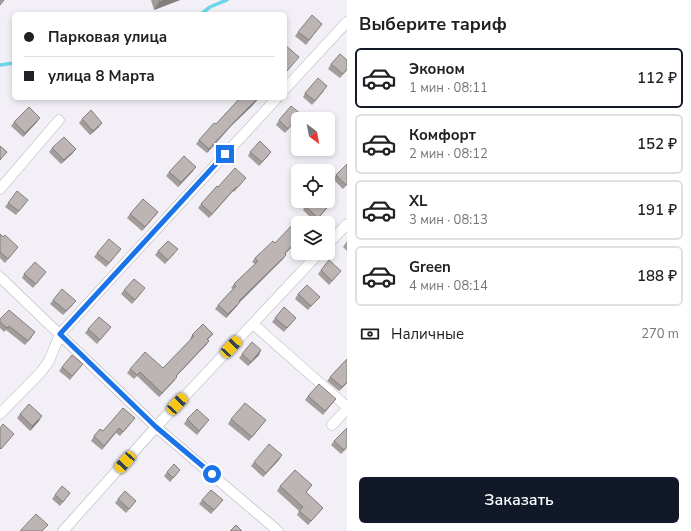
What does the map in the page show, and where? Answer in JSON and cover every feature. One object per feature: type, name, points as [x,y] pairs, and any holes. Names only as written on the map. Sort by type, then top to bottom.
[{"type":"street","points":[[287,87],[347,22]]},
{"type":"street","points":[[0,414],[41,372],[49,361],[60,334],[275,100]]},
{"type":"street","points":[[0,189],[59,120]]},
{"type":"street","points":[[335,237],[347,224]]},
{"type":"street","points":[[63,531],[156,427],[313,260]]},
{"type":"street","points":[[0,277],[156,427],[278,531]]},
{"type":"street","points":[[253,324],[347,408],[332,425]]},
{"type":"building","points":[[312,15],[322,24],[309,40],[298,32]]},
{"type":"building","points":[[287,47],[299,57],[287,71]]},
{"type":"building","points":[[340,54],[347,60],[347,69],[343,74],[331,64]]},
{"type":"building","points":[[318,78],[327,86],[315,101],[305,93]]},
{"type":"building","points":[[238,100],[256,100],[209,149],[199,140],[214,123],[216,124]]},
{"type":"building","points":[[291,106],[298,112],[291,112],[291,126],[288,129],[279,120]]},
{"type":"building","points":[[29,107],[40,118],[25,133],[14,122]]},
{"type":"building","points":[[91,110],[102,123],[93,131],[82,119]]},
{"type":"building","points":[[64,137],[76,149],[64,160],[52,148]]},
{"type":"building","points":[[260,141],[271,152],[262,162],[250,152]]},
{"type":"building","points":[[0,146],[7,152],[0,160]]},
{"type":"building","points":[[184,156],[196,167],[181,182],[169,172]]},
{"type":"building","points":[[347,164],[347,184],[346,185],[336,175]]},
{"type":"building","points":[[235,168],[246,178],[212,214],[201,204]]},
{"type":"building","points":[[17,191],[28,200],[19,211],[8,203]]},
{"type":"building","points":[[143,199],[158,212],[145,227],[130,214]]},
{"type":"building","points":[[307,208],[327,208],[320,216],[316,216]]},
{"type":"building","points":[[291,226],[291,247],[285,253],[286,255],[239,301],[240,302],[228,314],[218,305],[236,286],[234,284],[258,261],[255,258],[273,241],[275,243]]},
{"type":"building","points":[[0,234],[3,237],[5,235],[18,247],[8,259],[0,252]]},
{"type":"building","points":[[109,239],[121,249],[109,263],[97,253]]},
{"type":"building","points":[[168,241],[178,249],[168,260],[158,251]]},
{"type":"building","points":[[329,260],[341,271],[332,281],[321,270]]},
{"type":"building","points":[[35,262],[46,272],[36,284],[24,274]]},
{"type":"building","points":[[134,279],[145,288],[135,300],[124,290]]},
{"type":"building","points":[[307,285],[320,297],[311,306],[298,294]]},
{"type":"building","points":[[62,289],[76,301],[66,311],[53,300]]},
{"type":"building","points":[[284,307],[296,318],[287,328],[275,318]]},
{"type":"building","points":[[9,310],[35,332],[28,341],[9,326],[7,328],[0,322],[0,319]]},
{"type":"building","points":[[99,317],[111,327],[100,340],[88,329]]},
{"type":"building","points":[[203,324],[213,334],[207,339],[209,341],[162,393],[140,372],[137,375],[130,369],[145,352],[163,368],[194,336],[192,335]]},
{"type":"building","points":[[252,342],[261,350],[251,362],[242,354]]},
{"type":"building","points":[[72,355],[83,364],[72,376],[62,367]]},
{"type":"building","points":[[347,359],[347,382],[342,387],[330,377]]},
{"type":"building","points":[[319,384],[336,399],[325,411],[308,396]]},
{"type":"building","points":[[245,403],[266,420],[252,437],[231,419]]},
{"type":"building","points":[[29,404],[42,416],[32,426],[20,414]]},
{"type":"building","points":[[123,408],[135,418],[123,432],[119,428],[104,446],[94,436],[100,429],[103,431]]},
{"type":"building","points":[[197,409],[209,420],[199,431],[187,419]]},
{"type":"building","points":[[3,424],[14,434],[1,449],[0,428]]},
{"type":"building","points":[[347,428],[347,446],[344,450],[334,441]]},
{"type":"building","points":[[269,444],[282,455],[266,473],[254,462]]},
{"type":"building","points":[[174,464],[180,470],[173,478],[167,472]]},
{"type":"building","points":[[295,470],[312,485],[306,492],[323,508],[311,521],[299,511],[303,507],[280,486]]},
{"type":"building","points":[[62,486],[70,493],[63,502],[55,495]]},
{"type":"building","points":[[211,490],[223,500],[214,510],[202,500]]},
{"type":"building","points":[[125,491],[136,501],[129,509],[118,499]]},
{"type":"building","points":[[36,514],[48,525],[42,531],[20,531]]},
{"type":"building","points":[[236,525],[242,531],[230,531]]},
{"type":"waterway","points":[[204,12],[210,7],[227,0]]},
{"type":"waterway","points":[[0,65],[12,63]]},
{"type":"route","points":[[212,474],[156,427],[60,334],[225,154]]}]
